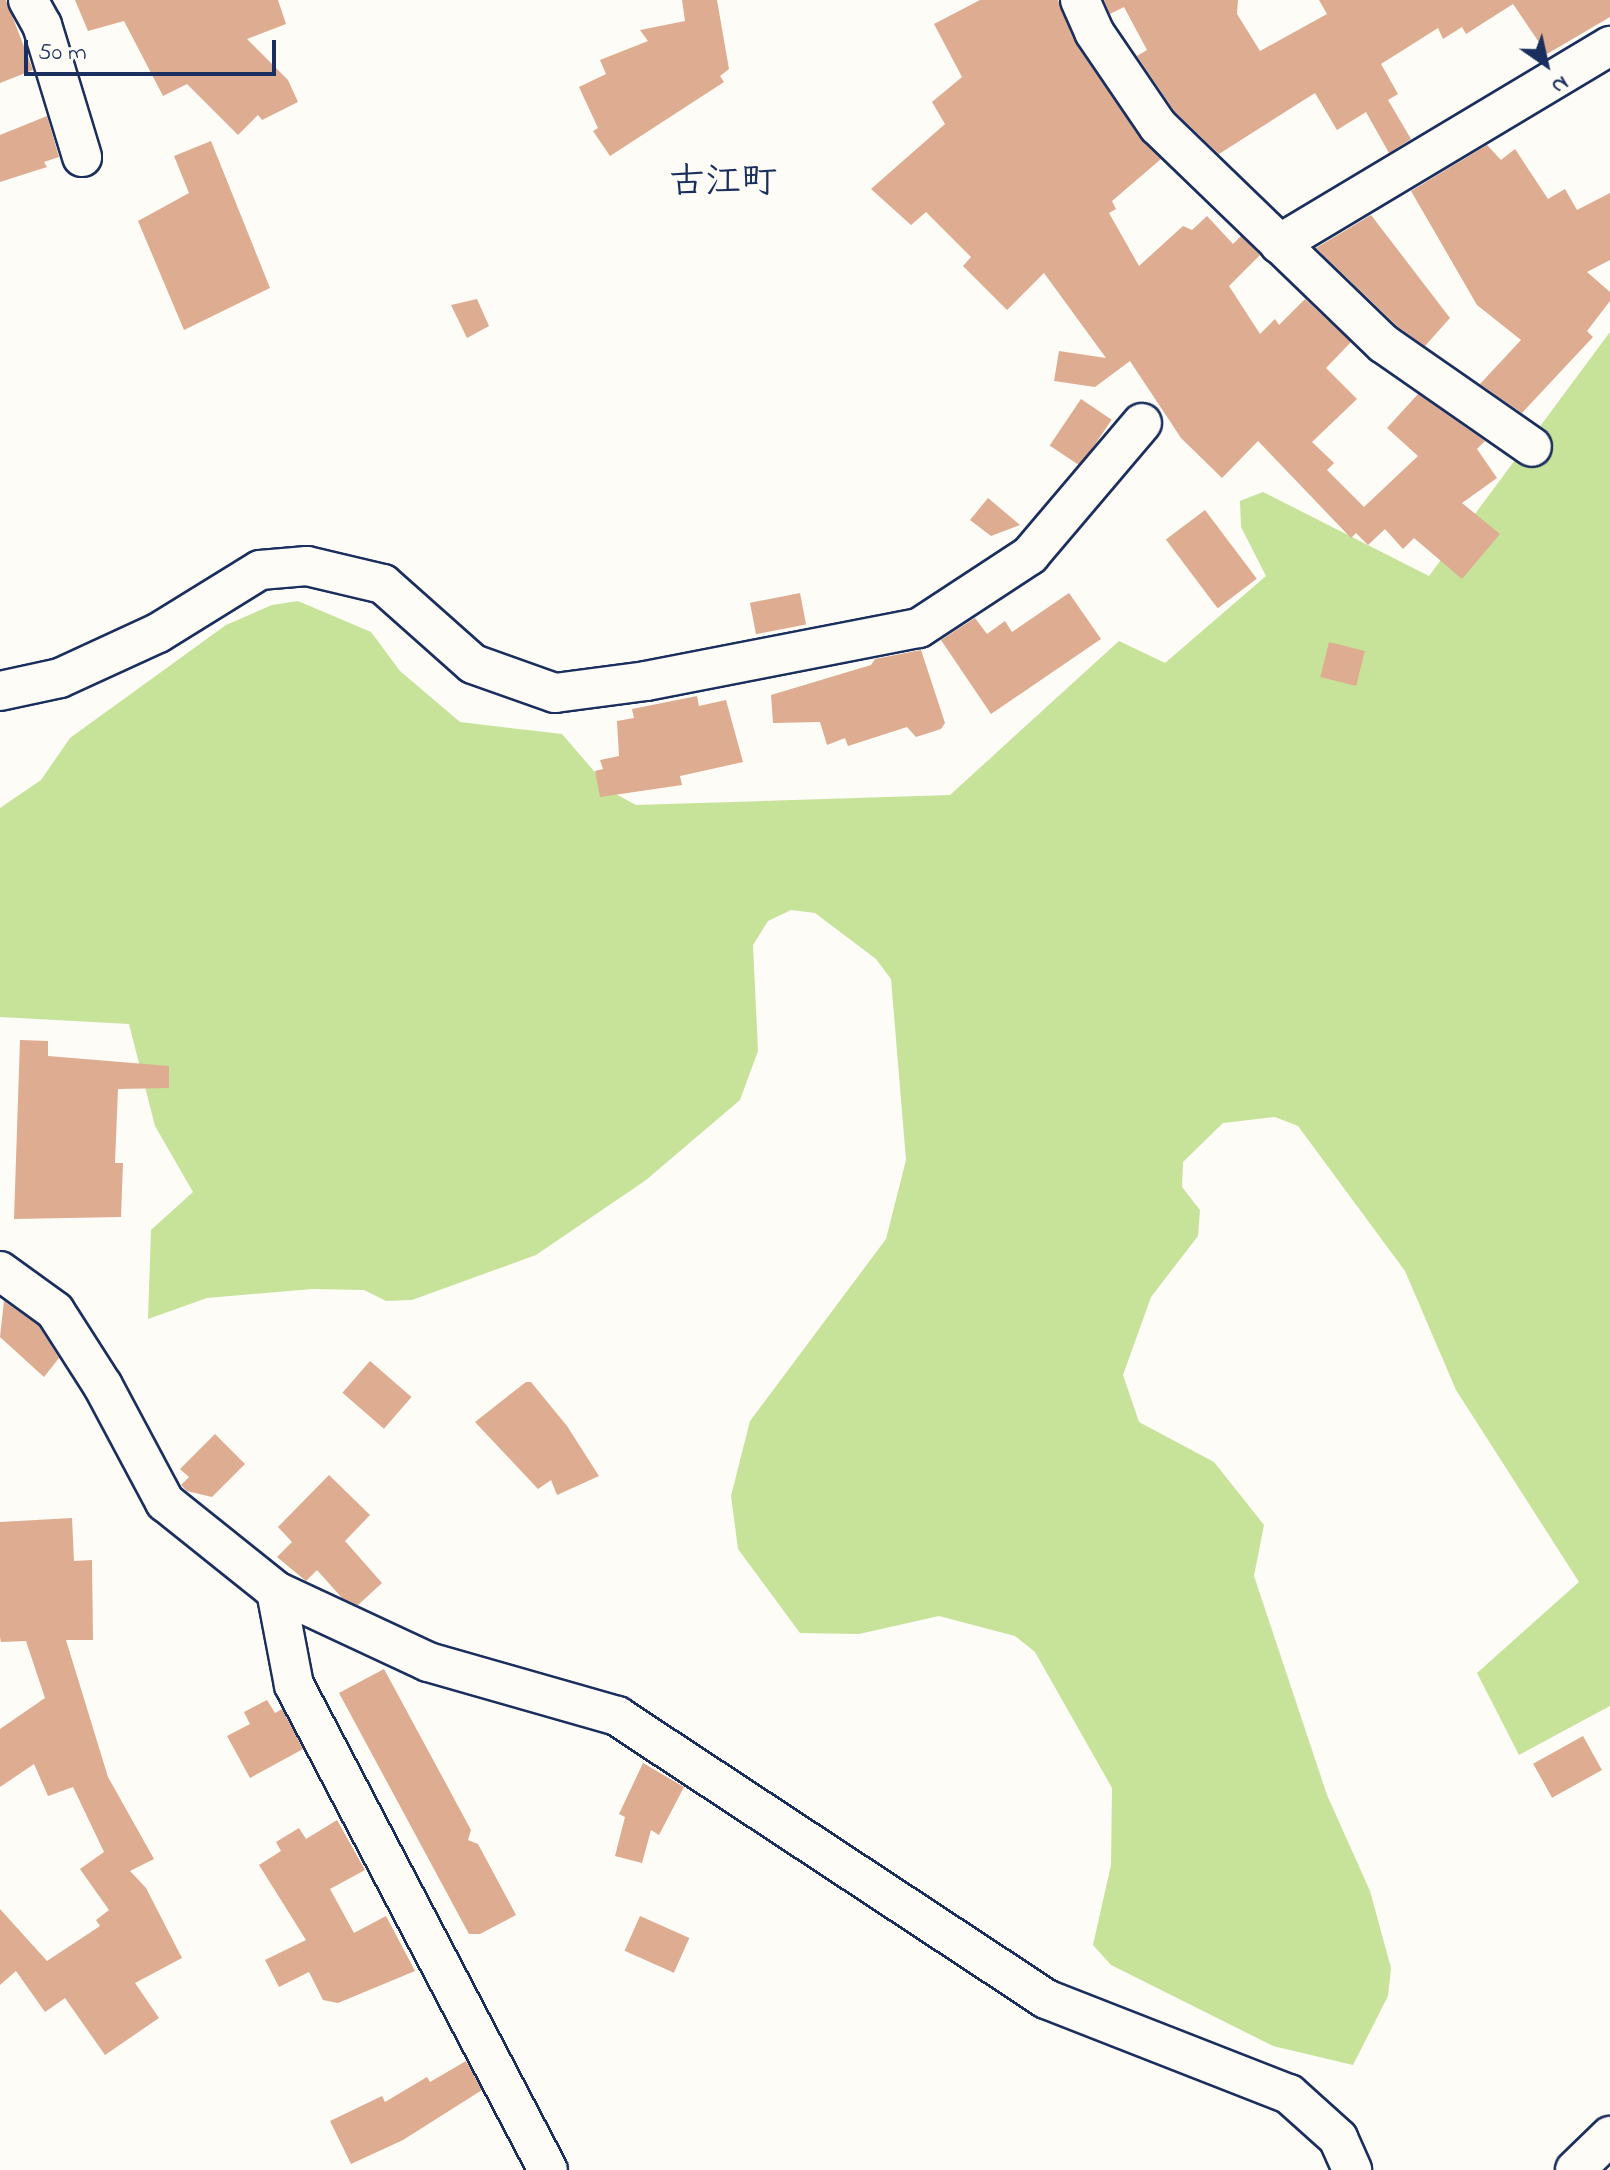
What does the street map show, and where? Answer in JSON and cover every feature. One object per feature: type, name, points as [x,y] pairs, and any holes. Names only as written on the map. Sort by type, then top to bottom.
[{"type":"street","points":[[28,0],[42,25],[82,157]]},
{"type":"street","points":[[1080,0],[1094,32],[1158,126],[1384,344],[1532,447]]},
{"type":"street","points":[[1279,244],[1610,46]]},
{"type":"street","points":[[0,691],[60,678],[158,633],[260,570],[291,567],[383,584],[473,664],[555,693],[646,681],[919,628],[1030,555],[1142,423]]},
{"type":"street","points":[[0,1271],[55,1311],[103,1386],[165,1502],[276,1591],[428,1662],[617,1716],[1046,1999],[1289,2094],[1338,2138],[1352,2170]]},
{"type":"street","points":[[276,1591],[294,1685],[548,2170]]},
{"type":"street","points":[[1575,2170],[1610,2136]]},
{"type":"green space","points":[[1610,332],[1610,1706],[1519,1755],[1477,1673],[1579,1582],[1456,1390],[1405,1271],[1298,1126],[1275,1117],[1223,1123],[1183,1162],[1182,1187],[1200,1210],[1198,1236],[1151,1297],[1123,1375],[1139,1422],[1214,1462],[1264,1525],[1254,1576],[1327,1795],[1370,1891],[1391,1968],[1388,1996],[1353,2065],[1273,2046],[1111,1965],[1093,1945],[1111,1865],[1112,1788],[1035,1652],[1015,1636],[939,1616],[859,1634],[800,1633],[738,1549],[731,1496],[750,1421],[886,1239],[906,1160],[891,979],[876,959],[815,913],[791,910],[768,921],[753,945],[758,1051],[740,1100],[646,1180],[536,1255],[412,1300],[386,1301],[364,1290],[312,1289],[207,1298],[148,1319],[151,1230],[193,1192],[155,1126],[129,1024],[0,1017],[0,808],[41,780],[70,738],[226,625],[272,605],[298,601],[371,632],[400,671],[460,722],[562,734],[612,792],[636,805],[950,795],[1119,641],[1165,663],[1266,576],[1241,527],[1240,501],[1263,492],[1429,576]]},
{"type":"building","points":[[0,0],[6,0],[33,70],[0,83]]},
{"type":"building","points":[[75,0],[278,0],[286,24],[247,39],[288,80],[298,102],[262,120],[258,115],[238,135],[187,84],[163,96],[124,21],[88,31]]},
{"type":"building","points":[[682,0],[717,0],[729,69],[720,76],[724,82],[610,156],[593,131],[598,128],[579,87],[606,74],[600,60],[648,41],[640,30],[685,21]]},
{"type":"building","points":[[980,0],[1058,0],[1076,44],[1140,138],[1161,159],[1112,201],[1116,209],[1109,213],[1139,266],[1183,226],[1192,230],[1207,216],[1233,244],[1241,236],[1260,255],[1229,286],[1260,334],[1275,319],[1279,325],[1305,299],[1351,342],[1326,368],[1357,399],[1312,442],[1334,463],[1327,470],[1364,507],[1418,456],[1387,428],[1418,394],[1485,441],[1477,449],[1497,478],[1462,503],[1500,534],[1462,579],[1414,538],[1403,549],[1385,529],[1368,545],[1356,533],[1351,538],[1258,441],[1222,478],[1181,438],[1130,361],[1095,387],[1054,381],[1059,351],[1106,358],[1044,273],[1007,310],[963,266],[971,257],[926,212],[911,225],[871,189],[945,124],[932,102],[962,77],[934,24]]},
{"type":"building","points":[[1104,0],[1238,0],[1237,14],[1260,51],[1327,14],[1319,0],[1610,0],[1610,17],[1547,54],[1513,4],[1466,34],[1462,27],[1443,39],[1438,28],[1381,64],[1398,94],[1388,100],[1411,139],[1389,153],[1366,112],[1337,130],[1315,93],[1219,154],[1175,112],[1137,56],[1147,50],[1124,7],[1110,14]]},
{"type":"building","points":[[47,116],[59,157],[44,162],[47,167],[0,182],[0,135]]},
{"type":"building","points":[[211,141],[270,288],[184,330],[138,221],[189,193],[174,156]]},
{"type":"building","points":[[1487,145],[1501,160],[1515,149],[1548,199],[1565,189],[1577,210],[1610,193],[1610,260],[1587,272],[1610,292],[1610,301],[1587,331],[1593,337],[1522,413],[1480,384],[1521,340],[1477,305],[1411,191]]},
{"type":"building","points":[[1371,215],[1450,318],[1425,346],[1398,327],[1316,248]]},
{"type":"building","points":[[477,299],[489,326],[467,338],[451,305]]},
{"type":"building","points":[[1081,399],[1112,420],[1080,466],[1050,445]]},
{"type":"building","points":[[988,498],[1020,525],[991,536],[970,520]]},
{"type":"building","points":[[1205,510],[1257,579],[1218,608],[1166,539]]},
{"type":"building","points":[[800,593],[806,624],[756,634],[750,603]]},
{"type":"building","points":[[1069,593],[1101,639],[991,714],[941,640],[975,618],[987,634],[1005,621],[1012,632]]},
{"type":"building","points":[[1329,642],[1365,651],[1356,686],[1320,677]]},
{"type":"building","points":[[921,650],[945,723],[941,729],[916,737],[907,727],[848,746],[845,738],[827,745],[820,722],[773,723],[771,695],[871,665],[875,659]]},
{"type":"building","points":[[697,696],[699,706],[726,700],[743,762],[680,776],[682,785],[600,797],[595,771],[603,769],[600,760],[619,756],[617,721],[634,718],[632,709]]},
{"type":"building","points":[[20,1040],[48,1041],[48,1056],[169,1066],[169,1088],[118,1089],[115,1163],[123,1163],[121,1217],[14,1219]]},
{"type":"building","points":[[4,1301],[39,1326],[59,1358],[44,1377],[0,1337]]},
{"type":"building","points":[[370,1361],[412,1397],[384,1429],[342,1393]]},
{"type":"building","points":[[526,1382],[531,1382],[567,1426],[599,1476],[557,1495],[551,1480],[538,1489],[475,1422]]},
{"type":"building","points":[[215,1434],[245,1464],[212,1497],[187,1491],[181,1485],[189,1477],[180,1469]]},
{"type":"building","points":[[329,1475],[370,1515],[345,1541],[382,1583],[358,1605],[342,1598],[317,1570],[306,1581],[277,1557],[292,1542],[278,1527]]},
{"type":"building","points":[[72,1518],[74,1561],[92,1560],[93,1640],[66,1640],[108,1777],[154,1859],[130,1871],[146,1888],[182,1958],[135,1983],[159,2018],[105,2055],[65,1998],[45,2012],[16,1971],[0,1985],[0,1909],[47,1961],[100,1926],[96,1920],[109,1910],[80,1869],[104,1852],[73,1787],[48,1796],[34,1764],[0,1787],[0,1729],[45,1698],[26,1641],[1,1642],[0,1522]]},
{"type":"building","points":[[384,1669],[471,1830],[468,1840],[478,1844],[516,1915],[480,1934],[469,1934],[339,1693]]},
{"type":"building","points":[[267,1700],[275,1713],[282,1709],[303,1749],[250,1778],[227,1736],[250,1724],[244,1712]]},
{"type":"building","points":[[1583,1736],[1602,1770],[1552,1798],[1533,1764]]},
{"type":"building","points":[[643,1763],[684,1787],[659,1835],[651,1830],[642,1863],[615,1856],[625,1817],[619,1814]]},
{"type":"building","points":[[337,1820],[365,1870],[330,1889],[354,1933],[386,1916],[415,1971],[338,2003],[323,2000],[309,1972],[279,1987],[265,1960],[306,1940],[259,1865],[281,1851],[276,1842],[299,1828],[306,1839]]},
{"type":"building","points":[[640,1916],[689,1938],[674,1973],[625,1951]]},
{"type":"building","points":[[466,2061],[482,2090],[403,2140],[351,2164],[330,2121],[382,2096],[385,2102],[427,2077],[430,2082]]},
{"type":"district","name":"古江町","points":[[723,184]]}]
